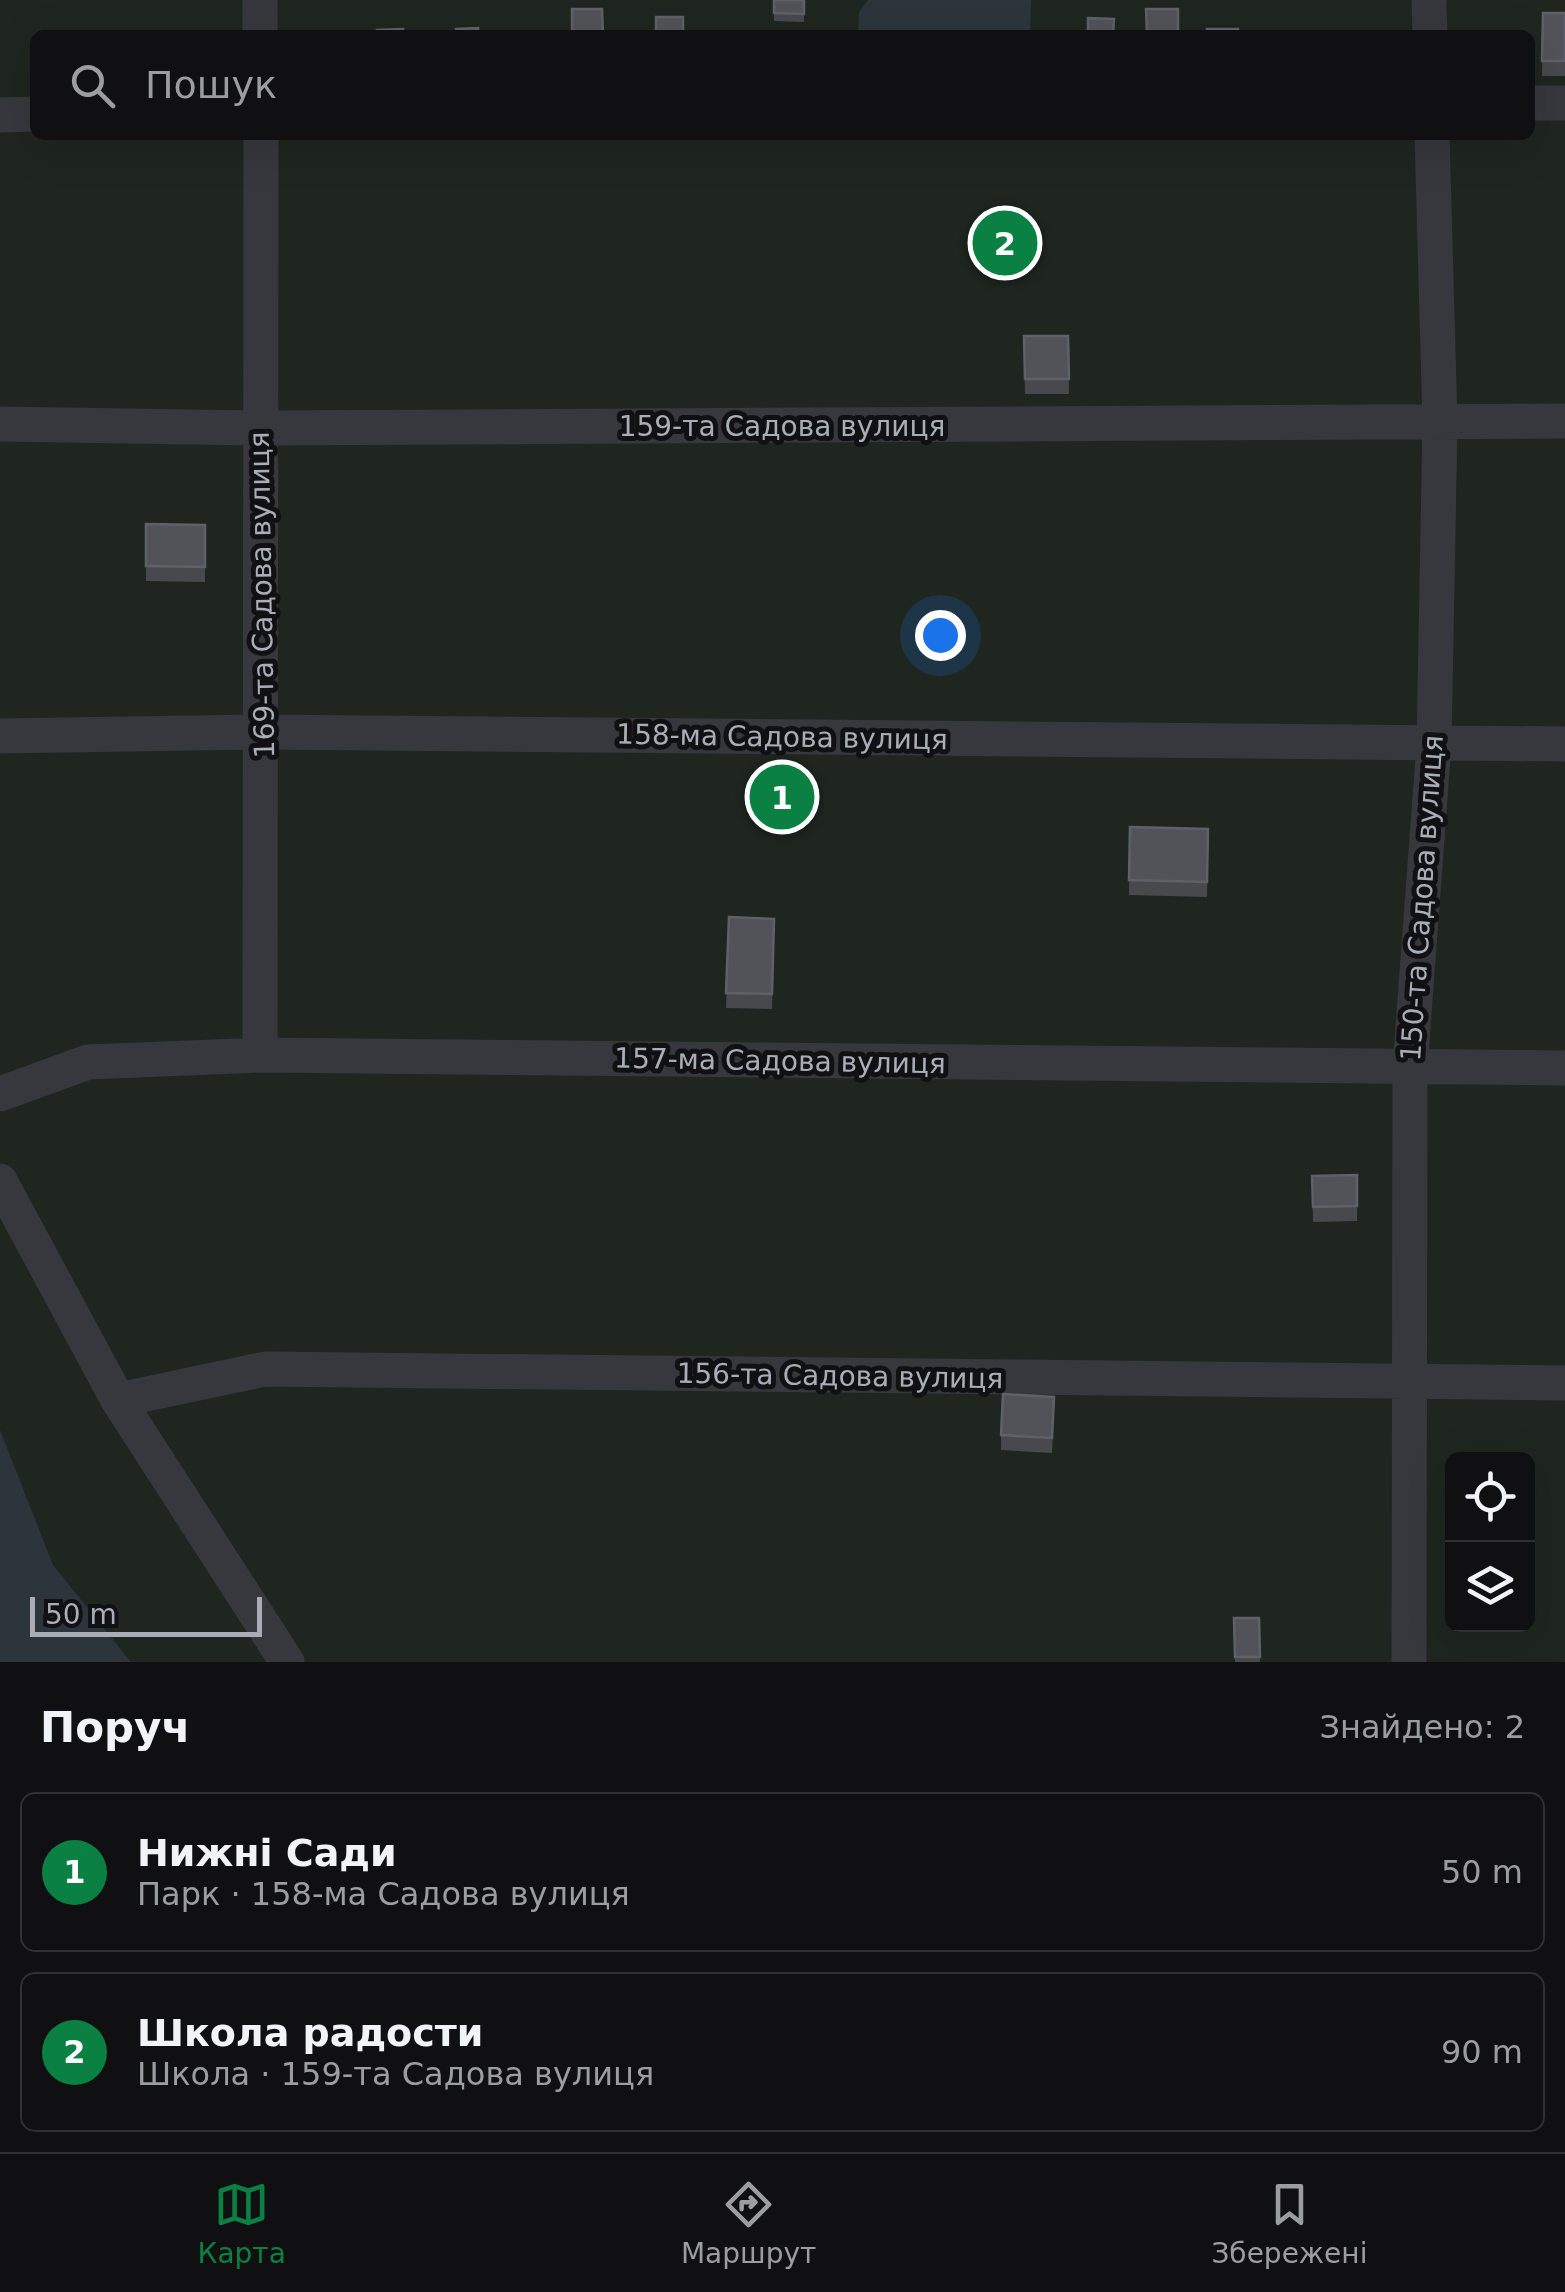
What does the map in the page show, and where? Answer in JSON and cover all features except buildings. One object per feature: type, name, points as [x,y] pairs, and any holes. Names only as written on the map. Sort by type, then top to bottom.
[{"type":"street","points":[[260,0],[260,30]]},
{"type":"street","points":[[1429,0],[1430,30]]},
{"type":"street","points":[[1535,103],[1565,103]]},
{"type":"street","points":[[0,114],[30,114]]},
{"type":"street","name":"169-та Садова вулиця","points":[[260,1056],[264,732],[261,140]]},
{"type":"street","name":"150-та Садова вулиця","points":[[1408,1662],[1410,1067],[1434,744],[1440,423],[1432,140]]},
{"type":"street","name":"159-та Садова вулиця","points":[[0,424],[260,428],[1565,421]]},
{"type":"street","name":"158-ма Садова вулиця","points":[[0,736],[264,732],[1565,744]]},
{"type":"street","name":"157-ма Садова вулиця","points":[[0,1094],[88,1062],[260,1056],[1565,1068]]},
{"type":"street","points":[[0,1181],[118,1400],[288,1662]]},
{"type":"street","name":"156-та Садова вулиця","points":[[118,1400],[265,1368],[1565,1383]]},
{"type":"shaded area","points":[[0,0],[1565,0],[1565,1662],[0,1662]]},
{"type":"shaded area","points":[[868,0],[1031,0],[1030,30],[858,30],[859,12]]},
{"type":"shaded area","points":[[0,1430],[53,1565],[131,1662],[0,1662]]},
{"type":"place","name":"Школа радости","points":[[1005,243]]},
{"type":"place","name":"Нижні Сади","points":[[782,797]]}]
